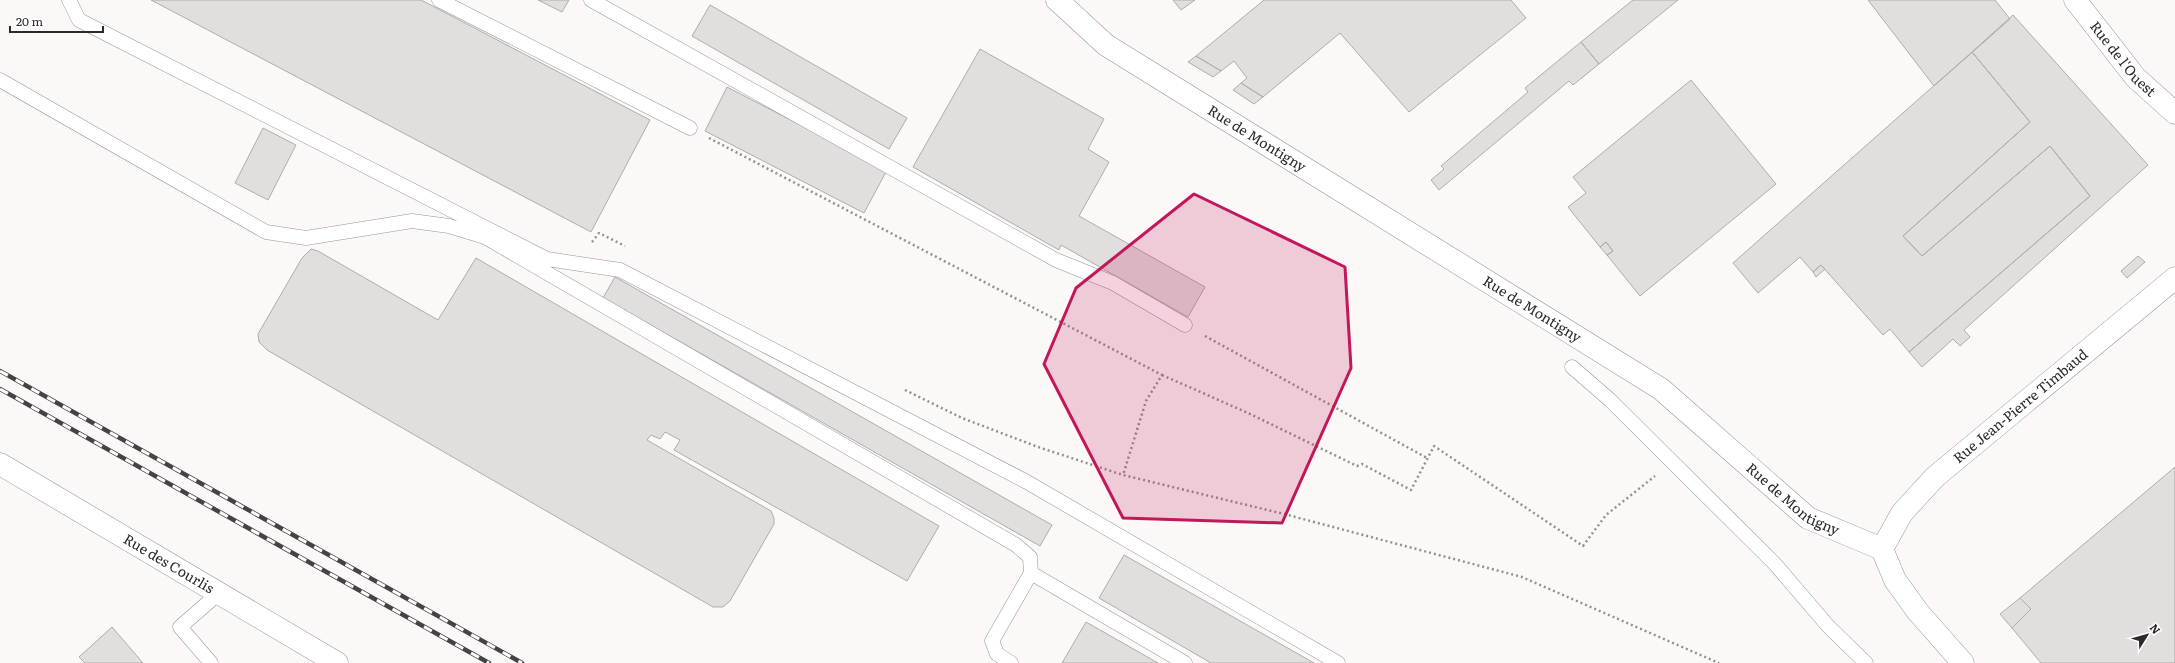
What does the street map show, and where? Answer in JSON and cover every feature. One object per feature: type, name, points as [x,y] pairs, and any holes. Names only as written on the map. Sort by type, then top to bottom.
[{"type":"street","name":"Rue de Montigny","points":[[1057,0],[1106,45],[1661,389],[1808,518],[1882,549]]},
{"type":"street","name":"Rue de l'Ouest","points":[[2075,0],[2136,78],[2175,113]]},
{"type":"street","name":"Rue Jean-Pierre Timbaud","points":[[1882,549],[1902,513],[1935,477],[2175,278]]},
{"type":"street","name":"Rue des Courlis","points":[[0,464],[338,663]]},
{"type":"street","points":[[1882,549],[1895,580],[1918,612],[1963,663]]},
{"type":"lane","points":[[69,0],[79,20],[547,259],[620,270],[1020,478],[1338,663]]},
{"type":"lane","points":[[439,0],[690,128]]},
{"type":"lane","points":[[591,0],[1056,260],[1113,283],[1185,325]]},
{"type":"lane","points":[[0,80],[266,232],[306,238],[412,221],[449,226],[485,237],[1016,545],[1030,557],[1031,573],[992,641],[997,654],[1011,663]]},
{"type":"lane","points":[[1572,367],[1610,400],[1775,564],[1828,626],[1866,663]]},
{"type":"lane","points":[[1031,573],[1185,663]]},
{"type":"lane","points":[[211,663],[180,627],[219,593]]},
{"type":"path","points":[[690,128],[1162,375],[1248,413],[1357,466],[1362,464],[1411,490],[1434,446],[1583,546],[1606,515],[1672,462]]},
{"type":"path","points":[[576,263],[599,233],[628,247]]},
{"type":"path","points":[[1185,325],[1427,458]]},
{"type":"path","points":[[1123,475],[1146,401],[1162,375]]},
{"type":"path","points":[[901,388],[962,418],[1038,447],[1123,475],[1284,514],[1522,577],[1719,663]]},
{"type":"highlighted area","points":[[1194,194],[1345,267],[1351,368],[1282,523],[1123,518],[1044,364],[1076,288]]},
{"type":"building","points":[[151,0],[421,0],[650,120],[591,232]]},
{"type":"building","points":[[538,0],[569,0],[562,12]]},
{"type":"building","points":[[1173,0],[1195,0],[1181,10]]},
{"type":"building","points":[[1264,0],[1511,0],[1526,18],[1409,112],[1340,33],[1263,97],[1241,83],[1247,78],[1234,61],[1221,71],[1196,56]]},
{"type":"building","points":[[1633,0],[1678,0],[1599,64],[1581,42]]},
{"type":"building","points":[[1868,0],[1995,0],[2010,19],[1934,86]]},
{"type":"building","points":[[710,5],[907,118],[889,149],[692,36]]},
{"type":"building","points":[[2013,15],[2148,165],[1964,330],[1970,337],[1960,346],[1953,339],[1922,367],[1909,352],[2090,196],[2050,146],[1922,256],[1903,236],[2030,122],[1972,52]]},
{"type":"building","points":[[1581,42],[1599,64],[1573,85],[1569,81],[1439,190],[1431,180],[1444,169],[1441,166],[1528,92],[1525,88]]},
{"type":"building","points":[[980,49],[1104,119],[1088,149],[1109,162],[1079,216],[1205,287],[1188,317],[1061,245],[1059,250],[913,167]]},
{"type":"building","points":[[1972,52],[2030,122],[1903,236],[1922,256],[2050,146],[2090,196],[1909,352],[1890,329],[1883,335],[1821,265],[1813,272],[1800,257],[1758,293],[1733,263]]},
{"type":"building","points":[[1196,56],[1221,71],[1213,77],[1188,62]]},
{"type":"building","points":[[1691,80],[1776,184],[1640,296],[1607,255],[1613,251],[1606,242],[1600,247],[1568,207],[1586,193],[1573,177]]},
{"type":"building","points":[[1241,83],[1263,97],[1254,104],[1233,90]]},
{"type":"building","points":[[727,87],[887,170],[864,213],[705,131]]},
{"type":"building","points":[[263,128],[296,145],[268,200],[235,183]]},
{"type":"building","points":[[1606,242],[1613,251],[1607,255],[1600,247]]},
{"type":"building","points":[[311,249],[318,251],[438,320],[476,258],[939,526],[907,581],[674,450],[680,440],[665,432],[660,439],[651,435],[647,440],[771,511],[774,518],[774,524],[730,601],[723,607],[713,607],[267,350],[259,342],[258,334],[302,258]]},
{"type":"building","points":[[2138,256],[2145,262],[2127,278],[2121,271]]},
{"type":"building","points":[[1821,265],[1825,269],[1816,277],[1813,272]]},
{"type":"building","points":[[615,277],[1052,525],[1040,546],[603,298]]},
{"type":"building","points":[[2175,467],[2175,663],[2041,663],[2012,628],[2031,609],[2020,598]]},
{"type":"building","points":[[1124,555],[1314,663],[1211,663],[1099,598]]},
{"type":"building","points":[[2020,598],[2031,609],[2012,628],[2000,614]]},
{"type":"building","points":[[1086,622],[1158,663],[1062,663]]},
{"type":"building","points":[[112,627],[143,663],[85,663],[79,657]]},
{"type":"railway","points":[[0,371],[522,663]]},
{"type":"railway","points":[[0,389],[489,663]]}]
